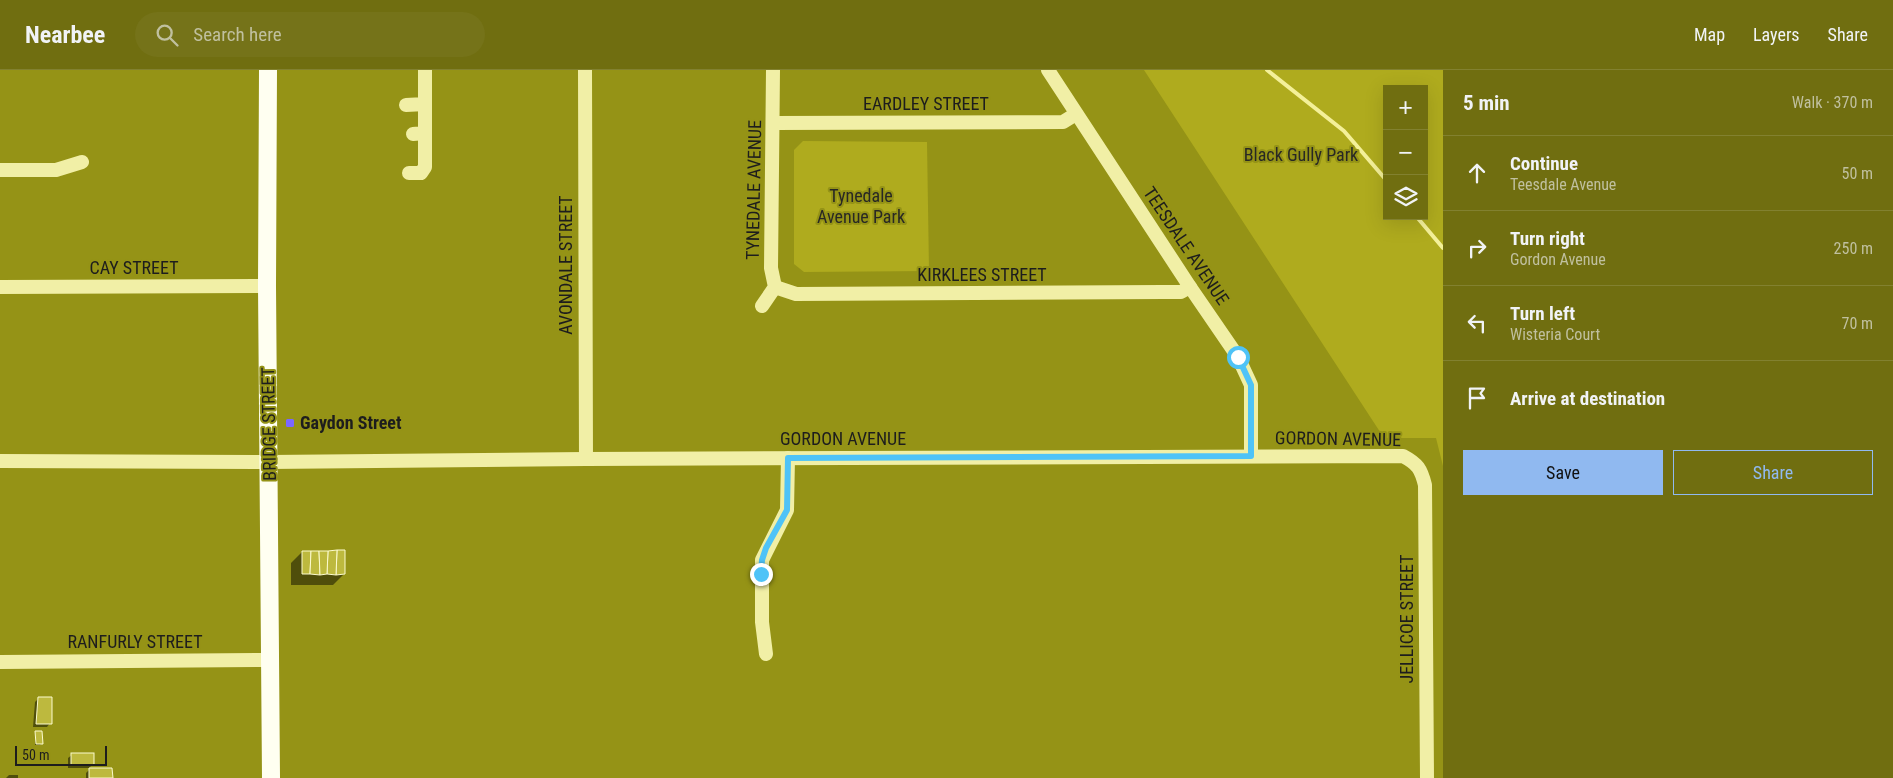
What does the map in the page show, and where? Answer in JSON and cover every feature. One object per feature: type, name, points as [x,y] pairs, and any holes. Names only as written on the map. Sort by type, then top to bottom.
[{"type":"main road","name":"BRIDGE STREET","points":[[268,70],[270,778]]},
{"type":"street","points":[[409,173],[421,173],[425,167],[419,134],[425,104],[425,70]]},
{"type":"street","name":"AVONDALE STREET","points":[[585,70],[586,459]]},
{"type":"street","name":"TYNEDALE AVENUE","points":[[773,70],[774,123],[771,268],[775,287]]},
{"type":"street","name":"TEESDALE AVENUE","points":[[1048,70],[1238,357],[1251,385],[1251,456]]},
{"type":"street","points":[[406,105],[425,104]]},
{"type":"street","name":"EARDLEY STREET","points":[[774,123],[1063,122],[1076,114]]},
{"type":"street","points":[[0,170],[56,170],[82,162]]},
{"type":"street","name":"CAY STREET","points":[[0,287],[268,286]]},
{"type":"street","points":[[762,306],[775,287]]},
{"type":"street","name":"KIRKLEES STREET","points":[[775,287],[796,294],[1181,292],[1190,287]]},
{"type":"street","name":"GORDON AVENUE","points":[[269,462],[1251,456],[1403,456],[1415,462]]},
{"type":"street","points":[[766,654],[762,622],[762,560],[787,510],[788,458]]},
{"type":"street","points":[[0,461],[269,462]]},
{"type":"street","name":"JELLICOE STREET","points":[[1415,462],[1422,472],[1425,485],[1427,778]]},
{"type":"street","name":"RANFURLY STREET","points":[[0,662],[270,660]]},
{"type":"green space","name":"Black Gully Park","points":[[1144,70],[1443,70],[1443,466],[1436,438],[1384,438]]},
{"type":"green space","name":"Tynedale Avenue Park","points":[[803,141],[927,142],[929,271],[804,272],[794,264],[794,150]]},
{"type":"building","points":[[337,550],[345,550],[345,574],[336,575]]},
{"type":"building","points":[[337,550],[336,575],[327,574],[328,551]]},
{"type":"building","points":[[302,551],[311,551],[310,574],[302,574]]},
{"type":"building","points":[[311,551],[319,551],[320,575],[310,574]]},
{"type":"building","points":[[319,551],[328,551],[327,574],[320,575]]},
{"type":"building","points":[[38,697],[52,697],[52,724],[36,724]]},
{"type":"building","points":[[35,731],[42,731],[43,744],[36,744]]},
{"type":"building","points":[[71,753],[94,753],[94,765],[71,765]]},
{"type":"building","points":[[89,768],[112,768],[113,778],[89,778]]},
{"type":"waterway","points":[[1267,70],[1344,131],[1383,176]]},
{"type":"waterway","points":[[1419,220],[1443,248]]},
{"type":"place","name":"Gaydon Street","points":[[290,423]]},
{"type":"route","points":[[761,574],[762,560],[766,548],[787,510],[788,458],[1251,456],[1251,385],[1238,357]]}]
